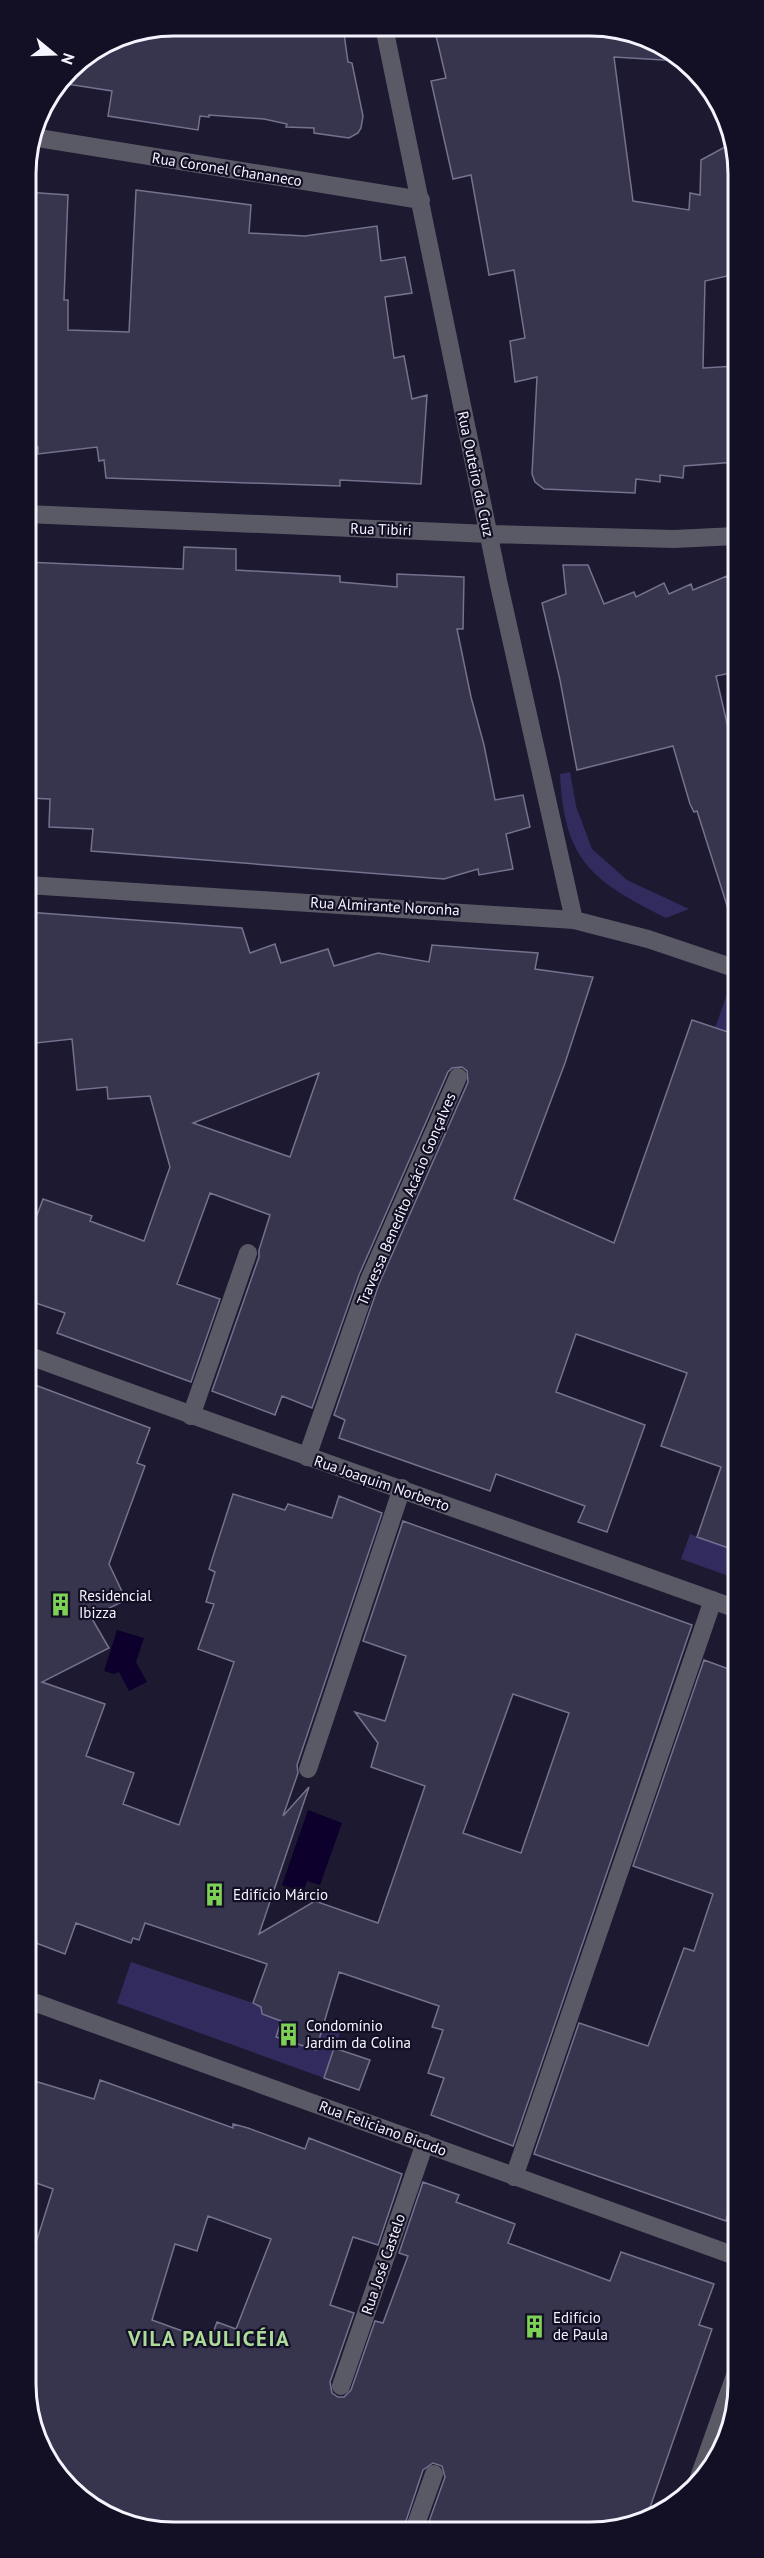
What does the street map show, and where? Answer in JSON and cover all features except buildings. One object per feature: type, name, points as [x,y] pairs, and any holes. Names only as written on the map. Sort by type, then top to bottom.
[{"type":"street","name":"Rua Outeiro da Cruz","points":[[386,36],[489,534],[574,920]]},
{"type":"street","name":"Rua Coronel Chananeco","points":[[41,139],[421,201]]},
{"type":"street","name":"Rua Tibiri","points":[[36,514],[489,534],[674,539],[728,536]]},
{"type":"street","name":"Rua Almirante Noronha","points":[[36,886],[574,920],[648,939],[728,966]]},
{"type":"street","name":"Travessa Benedito Acácio Gonçalves","points":[[307,1457],[369,1280],[458,1077]]},
{"type":"street","points":[[191,1416],[248,1253]]},
{"type":"street","name":"Rua Joaquim Norberto","points":[[36,1359],[728,1606]]},
{"type":"street","points":[[308,1769],[402,1488]]},
{"type":"street","points":[[514,2177],[713,1600]]},
{"type":"street","name":"Rua Feliciano Bicudo","points":[[36,2003],[728,2253]]},
{"type":"street","name":"Rua José Castelo","points":[[341,2386],[425,2143]]},
{"type":"street","points":[[706,2457],[727,2397]]},
{"type":"street","points":[[417,2522],[434,2474]]},
{"type":"shaded area","points":[[570,772],[576,806],[592,849],[627,880],[689,909],[666,918],[619,892],[587,865],[576,848],[568,828],[563,804],[560,774]]},
{"type":"shaded area","points":[[728,991],[728,1032],[715,1028]]},
{"type":"shaded area","points":[[690,1534],[728,1548],[728,1576],[681,1559]]},
{"type":"shaded area","points":[[117,1630],[144,1638],[136,1662],[147,1682],[129,1691],[119,1672],[114,1674],[104,1671]]},
{"type":"shaded area","points":[[308,1810],[342,1823],[320,1885],[307,1881],[303,1892],[282,1885]]},
{"type":"shaded area","points":[[131,1962],[253,2003],[261,2007],[262,2014],[311,2031],[317,2024],[340,2033],[324,2078],[117,2003]]},
{"type":"place","name":"Residencial Ibizza","points":[[61,1604]]},
{"type":"place","name":"Edifício Márcio","points":[[215,1894]]},
{"type":"place","name":"Condomínio Jardim da Colina","points":[[288,2034]]},
{"type":"place","name":"Edifício de Paula","points":[[535,2326]]},
{"type":"district","name":"VILA PAULICÉIA","points":[[209,2338]]}]
